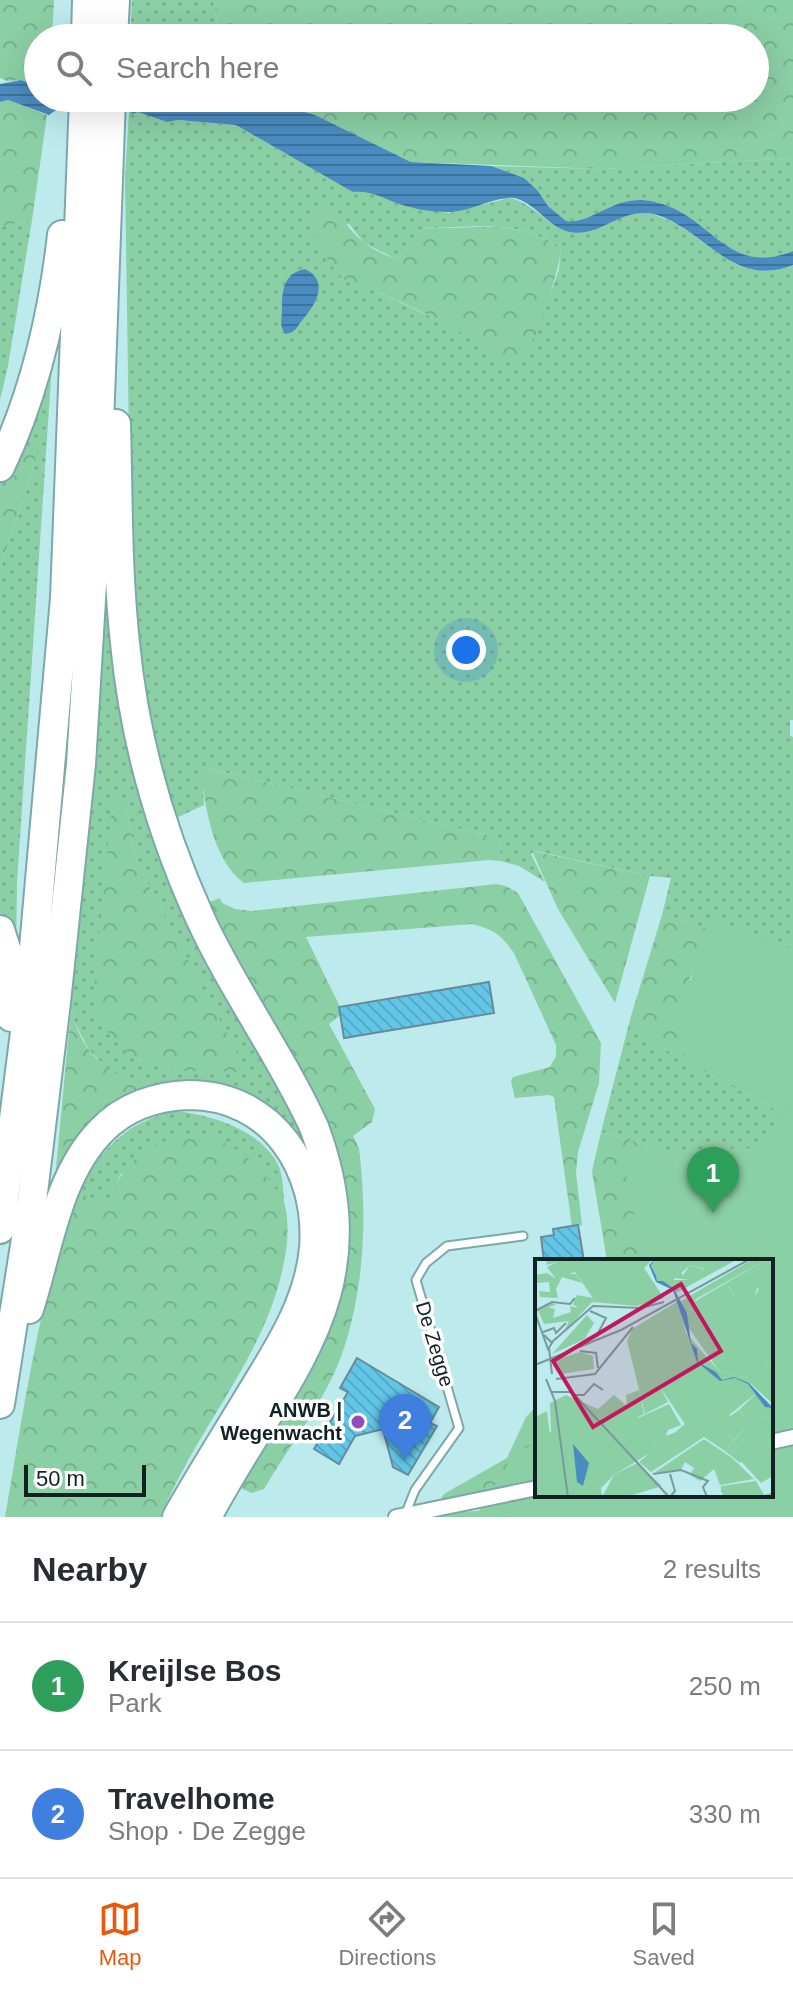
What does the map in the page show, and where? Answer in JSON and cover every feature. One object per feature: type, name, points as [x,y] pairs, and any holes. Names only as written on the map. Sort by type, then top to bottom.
[{"type":"highway","points":[[86,24],[87,0]]},
{"type":"highway","points":[[114,24],[115,0]]},
{"type":"highway","points":[[0,467],[23,412],[43,349],[59,260],[67,191],[95,112]]},
{"type":"highway","points":[[1,1401],[32,1201],[81,764],[95,534],[103,304],[97,112]]},
{"type":"highway","points":[[0,1229],[30,993],[65,598],[97,112]]},
{"type":"highway","points":[[103,304],[116,370],[120,582],[125,646],[144,752],[166,834],[179,869],[201,921],[314,1127],[328,1168],[333,1202],[334,1261],[320,1319],[297,1366],[207,1517]]},
{"type":"highway","points":[[0,930],[10,961],[12,980],[9,1055],[12,1149]]},
{"type":"highway","points":[[1,1401],[64,1189],[78,1159],[95,1137],[140,1104],[166,1097],[213,1097],[255,1112],[279,1132],[296,1155],[303,1172],[314,1219],[311,1264],[301,1301],[283,1342],[177,1517]]},
{"type":"street","points":[[773,1442],[793,1437]]},
{"type":"street","name":"De Zegge","points":[[400,1516],[535,1488]]},
{"type":"lane","name":"De Zegge","points":[[400,1516],[459,1428],[416,1280],[426,1263],[447,1246],[523,1236]]},
{"type":"green space","points":[[0,0],[54,0],[53,24],[24,24],[24,81],[0,78]]},
{"type":"green space","points":[[132,0],[214,0],[217,24],[131,24]]},
{"type":"green space","points":[[214,0],[793,0],[793,158],[604,169],[411,162],[305,112],[769,112],[769,24],[217,24]]},
{"type":"green space","points":[[8,100],[24,106],[24,112],[47,115],[32,220],[0,227],[0,102]]},
{"type":"green space","points":[[129,112],[167,122],[177,120],[236,125],[287,154],[401,205],[449,213],[509,198],[518,200],[556,226],[573,232],[596,228],[637,213],[648,213],[678,225],[738,265],[773,271],[793,265],[793,720],[790,720],[790,736],[793,737],[793,954],[662,915],[671,878],[535,851],[531,854],[545,882],[519,866],[501,861],[499,842],[491,836],[202,767],[204,805],[172,820],[140,663],[131,569],[125,177]],"holes":[[[349,224],[364,243],[396,259],[422,228],[510,228],[561,247],[559,269],[551,292],[451,326],[346,281],[315,235]]]},
{"type":"green space","points":[[793,158],[793,251],[770,257],[735,251],[691,219],[655,202],[628,201],[586,218],[566,221],[548,206],[538,191],[491,166],[604,169]]},
{"type":"green space","points":[[319,209],[341,220],[369,246],[396,259],[422,228],[509,228],[561,247],[548,304],[535,336],[515,360],[499,360],[472,339],[442,322],[349,282],[328,261],[308,222]]},
{"type":"green space","points":[[32,220],[8,366],[0,400],[0,227]]},
{"type":"green space","points":[[55,320],[17,882],[16,951],[7,922],[0,913],[0,570],[34,466],[39,437],[0,503],[0,476]]},
{"type":"green space","points":[[40,436],[34,466],[0,570],[0,503],[32,441]]},
{"type":"green space","points":[[112,558],[124,696],[301,1135],[309,1170],[278,1122],[137,1082],[109,1071],[89,1050],[75,1023],[71,1009],[104,619]],"holes":[[[124,802],[137,863],[246,1072],[224,1072],[139,1060]]]},
{"type":"green space","points":[[201,767],[491,836],[499,842],[501,861],[244,883],[233,873],[217,846],[207,813]]},
{"type":"green space","points":[[120,799],[124,802],[137,863],[247,1072],[175,1070],[136,1057],[119,1045],[93,1001],[112,802]]},
{"type":"green space","points":[[532,851],[650,876],[615,1003],[558,909]]},
{"type":"green space","points":[[496,884],[518,893],[601,1043],[599,1083],[578,1152],[576,1173],[582,1225],[572,1227],[554,1097],[515,1098],[513,1077],[550,1067],[556,1056],[556,1045],[514,953],[505,941],[492,931],[472,924],[306,937],[343,1013],[329,1024],[375,1109],[372,1122],[353,1136],[359,1148],[363,1198],[360,1274],[351,1324],[329,1383],[264,1489],[252,1493],[231,1484],[338,1199],[204,904],[220,898],[222,903],[235,909],[251,911]]},
{"type":"green space","points":[[662,915],[765,945],[696,967],[689,980],[760,1000],[793,1119],[654,1042],[631,1016]]},
{"type":"green space","points":[[708,919],[793,949],[793,1517],[442,1517],[447,1512],[479,1511],[514,1454],[535,1443],[535,1497],[773,1497],[773,1259],[643,1259],[624,1165],[665,1150],[760,1148],[786,1104],[685,1063],[679,1020]]},
{"type":"green space","points":[[71,1009],[85,1044],[105,1066],[133,1080],[168,1090],[54,1190]]},
{"type":"green space","points":[[631,1016],[654,1042],[788,1116],[768,1152],[682,1155],[601,1132]]},
{"type":"green space","points":[[175,1111],[230,1124],[266,1148],[278,1164],[284,1202],[247,1158],[225,1145],[195,1135],[120,1175],[110,1206],[77,1193],[95,1164],[116,1140],[143,1122]]},
{"type":"green space","points":[[601,1132],[682,1155],[769,1259],[607,1259],[592,1171]]},
{"type":"green space","points":[[187,1134],[220,1141],[249,1158],[285,1204],[287,1237],[280,1280],[252,1350],[177,1482],[161,1517],[5,1517],[43,1312],[77,1193],[110,1205],[120,1178],[137,1158],[160,1143]]},
{"type":"green space","points":[[535,1408],[535,1481],[441,1499],[444,1494],[507,1458],[526,1417]]},
{"type":"water","points":[[24,81],[24,106],[8,100],[0,102],[0,84]]},
{"type":"water","points":[[138,112],[305,112],[411,162],[491,166],[524,178],[566,221],[586,218],[628,201],[655,202],[691,219],[735,251],[770,257],[793,251],[793,265],[755,270],[739,265],[680,226],[649,213],[626,216],[593,230],[570,232],[518,199],[502,199],[456,211],[411,207],[371,193],[353,192],[236,125],[178,120],[167,122]]},
{"type":"water","points":[[305,269],[317,279],[316,299],[296,329],[285,334],[281,322],[285,284],[292,275]]},
{"type":"building","points":[[489,982],[494,1013],[344,1038],[339,1007]]},
{"type":"building","points":[[578,1225],[584,1259],[544,1259],[541,1237],[554,1235],[553,1229]]},
{"type":"building","points":[[357,1358],[439,1407],[430,1423],[437,1426],[408,1475],[393,1467],[383,1429],[355,1436],[339,1464],[314,1449],[348,1392],[340,1388]]},
{"type":"place","name":"Kreijlse Bos","points":[[713,1213]]},
{"type":"place","name":"ANWB | Wegenwacht","points":[[358,1422]]},
{"type":"place","name":"Travelhome","points":[[405,1460]]}]
